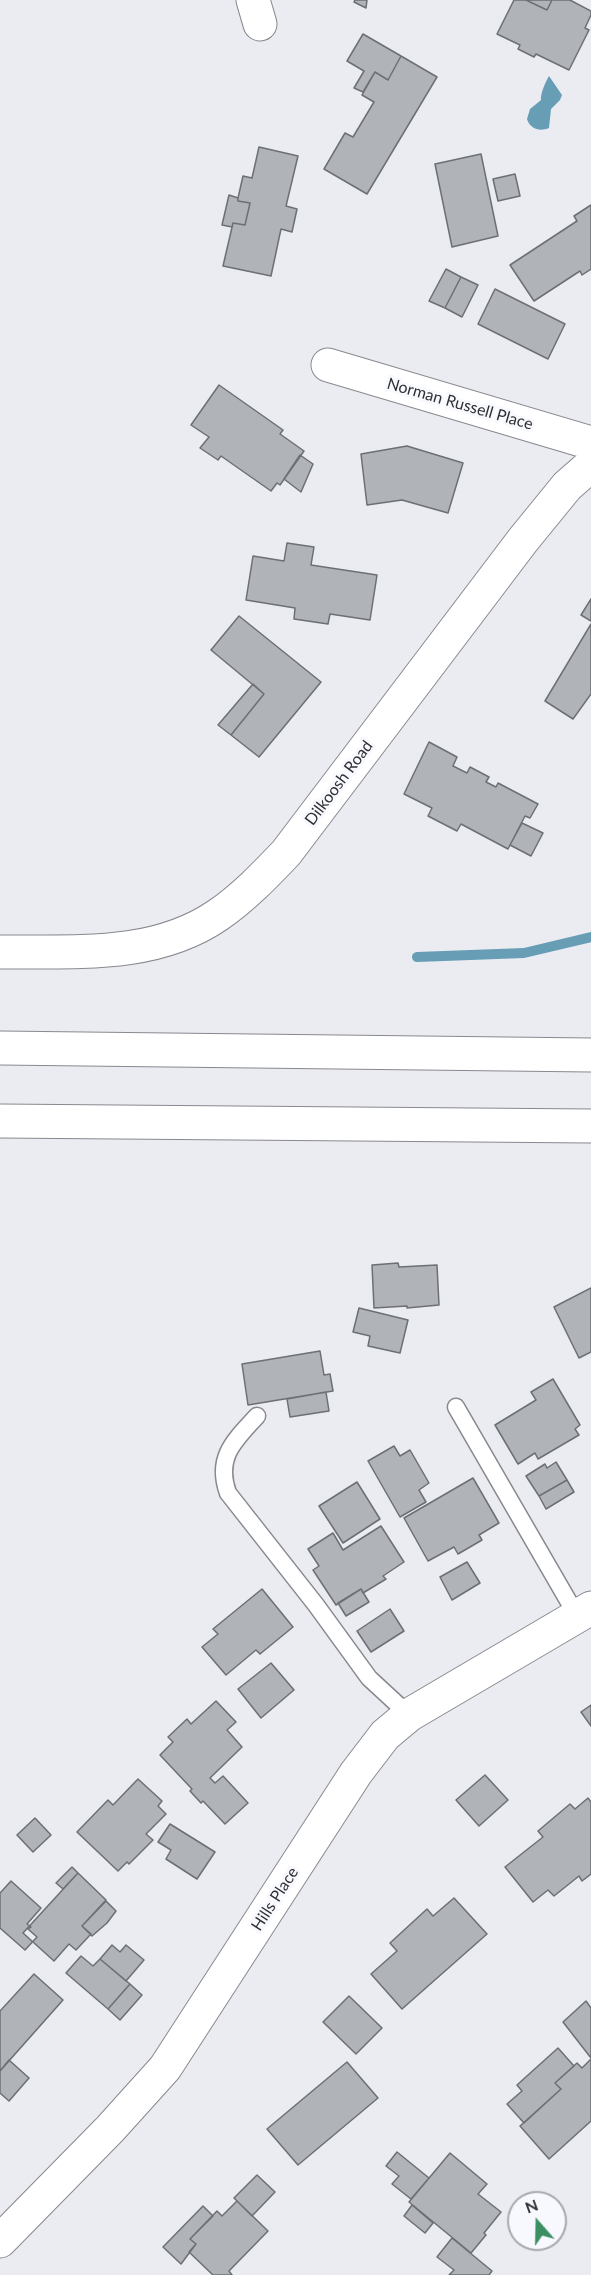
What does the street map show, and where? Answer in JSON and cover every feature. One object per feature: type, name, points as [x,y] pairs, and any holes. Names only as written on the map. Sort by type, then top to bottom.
[{"type":"main road","name":"Norman Russell Place","points":[[328,365],[591,443]]},
{"type":"main road","name":"Dilkoosh Road","points":[[0,952],[114,951],[167,942],[218,916],[252,887],[286,853],[523,540],[567,486],[591,465]]},
{"type":"main road","points":[[0,1048],[591,1055]]},
{"type":"main road","points":[[0,1121],[591,1126]]},
{"type":"main road","name":"Hills Place","points":[[0,2241],[165,2068],[356,1773],[386,1735],[409,1715],[584,1612]]},
{"type":"lane","points":[[456,1407],[584,1612]]},
{"type":"lane","points":[[257,1416],[231,1445],[224,1462],[223,1480],[228,1493],[316,1605],[369,1678],[409,1715]]},
{"type":"water","points":[[549,76],[562,95],[551,109],[549,128],[539,130],[530,125],[527,119],[530,109],[541,100],[542,91]]},
{"type":"building","points":[[355,0],[367,0],[366,8],[354,2]]},
{"type":"building","points":[[514,0],[526,0],[547,10],[552,0],[570,0],[591,11],[585,28],[589,30],[569,70],[536,54],[534,57],[518,49],[520,45],[497,34]]},
{"type":"building","points":[[526,0],[552,0],[547,10]]},
{"type":"building","points":[[363,34],[401,56],[388,80],[375,72],[363,92],[354,88],[364,71],[347,61]]},
{"type":"building","points":[[401,56],[437,77],[367,194],[324,169],[345,133],[353,137],[374,102],[362,95],[375,72],[388,80]]},
{"type":"building","points":[[259,147],[298,156],[286,206],[297,209],[292,232],[281,229],[271,276],[223,266],[233,223],[245,225],[250,203],[238,201],[238,198],[243,176],[252,178]]},
{"type":"building","points":[[481,154],[498,236],[452,247],[435,164]]},
{"type":"building","points":[[515,174],[520,196],[498,201],[493,179]]},
{"type":"building","points":[[229,195],[238,198],[238,201],[250,203],[245,225],[233,223],[232,227],[222,225]]},
{"type":"building","points":[[591,205],[591,269],[582,275],[580,271],[534,301],[510,265],[577,221],[574,216]]},
{"type":"building","points":[[446,269],[461,277],[445,308],[429,301]]},
{"type":"building","points":[[461,277],[478,285],[462,317],[445,308]]},
{"type":"building","points":[[495,289],[565,324],[548,359],[478,324]]},
{"type":"building","points":[[219,385],[283,430],[280,434],[304,451],[280,485],[277,483],[271,491],[221,456],[218,460],[200,448],[209,437],[191,425]]},
{"type":"building","points":[[407,446],[463,463],[448,513],[402,500],[367,505],[361,454]]},
{"type":"building","points":[[300,455],[313,464],[301,492],[284,479]]},
{"type":"building","points":[[287,543],[314,547],[311,565],[377,575],[370,620],[330,614],[328,624],[294,619],[295,608],[246,600],[253,556],[284,561]]},
{"type":"building","points":[[591,599],[591,621],[581,615]]},
{"type":"building","points":[[239,616],[321,682],[259,757],[231,735],[264,694],[211,650]]},
{"type":"building","points":[[591,624],[591,694],[573,719],[545,701]]},
{"type":"building","points":[[253,684],[264,694],[231,735],[218,725]]},
{"type":"building","points":[[429,742],[457,757],[453,766],[467,773],[470,767],[489,777],[486,782],[496,787],[498,783],[538,804],[530,818],[525,816],[508,849],[461,824],[457,831],[428,816],[432,808],[404,794]]},
{"type":"building","points":[[522,823],[543,833],[531,856],[510,845]]},
{"type":"building","points":[[398,1263],[399,1267],[437,1265],[439,1305],[374,1308],[372,1265]]},
{"type":"building","points":[[591,1288],[591,1352],[579,1358],[554,1307]]},
{"type":"building","points":[[359,1308],[408,1320],[400,1353],[368,1346],[370,1336],[353,1332]]},
{"type":"building","points":[[320,1351],[324,1375],[330,1374],[333,1391],[248,1405],[242,1364]]},
{"type":"building","points":[[553,1379],[580,1425],[575,1429],[579,1435],[538,1459],[535,1453],[518,1464],[495,1425],[536,1400],[531,1392]]},
{"type":"building","points":[[326,1392],[329,1411],[290,1417],[287,1399]]},
{"type":"building","points":[[394,1446],[400,1456],[410,1450],[429,1483],[419,1490],[426,1502],[400,1517],[368,1461]]},
{"type":"building","points":[[556,1462],[567,1480],[539,1496],[526,1476],[545,1464],[547,1468]]},
{"type":"building","points":[[473,1478],[499,1523],[479,1535],[482,1540],[458,1554],[454,1547],[428,1561],[404,1518]]},
{"type":"building","points":[[567,1480],[574,1492],[546,1509],[539,1496]]},
{"type":"building","points":[[357,1482],[380,1519],[343,1543],[319,1506]]},
{"type":"building","points":[[381,1526],[404,1562],[383,1576],[386,1579],[363,1593],[361,1589],[336,1605],[313,1570],[319,1566],[308,1549],[333,1533],[343,1550]]},
{"type":"building","points":[[467,1562],[480,1583],[452,1600],[440,1577]]},
{"type":"building","points":[[262,1589],[293,1627],[260,1654],[256,1650],[226,1675],[202,1647],[218,1634],[213,1629]]},
{"type":"building","points":[[361,1589],[369,1602],[346,1616],[338,1603]]},
{"type":"building","points":[[390,1609],[404,1631],[371,1652],[357,1631]]},
{"type":"building","points":[[271,1663],[294,1690],[261,1718],[238,1689]]},
{"type":"building","points":[[216,1701],[236,1722],[227,1730],[242,1747],[210,1778],[215,1783],[223,1776],[248,1803],[225,1824],[203,1801],[201,1803],[190,1791],[192,1789],[160,1755],[173,1742],[168,1737],[187,1719],[191,1724]]},
{"type":"building","points":[[591,1705],[591,1726],[581,1712]]},
{"type":"building","points":[[485,1775],[508,1800],[479,1826],[456,1800]]},
{"type":"building","points":[[138,1779],[162,1801],[158,1806],[166,1814],[146,1834],[153,1840],[129,1864],[127,1862],[118,1871],[77,1832],[108,1800],[113,1805]]},
{"type":"building","points":[[588,1798],[591,1802],[591,1874],[582,1881],[579,1876],[554,1896],[548,1890],[533,1902],[505,1867],[543,1837],[538,1831],[570,1804],[575,1809]]},
{"type":"building","points":[[35,1818],[51,1835],[33,1852],[17,1835]]},
{"type":"building","points":[[170,1824],[215,1852],[197,1879],[166,1859],[171,1850],[158,1842]]},
{"type":"building","points":[[72,1867],[78,1873],[63,1889],[56,1883]]},
{"type":"building","points":[[78,1873],[106,1900],[82,1926],[91,1934],[76,1950],[69,1944],[54,1961],[23,1933]]},
{"type":"building","points":[[11,1881],[41,1908],[27,1924],[31,1927],[28,1929],[37,1937],[25,1950],[0,1928],[0,1893]]},
{"type":"building","points":[[454,1898],[487,1934],[402,2009],[371,1974],[397,1951],[390,1943],[427,1909],[433,1916]]},
{"type":"building","points":[[106,1901],[116,1911],[107,1923],[92,1936],[82,1926]]},
{"type":"building","points":[[112,1945],[120,1952],[126,1945],[144,1960],[126,1981],[100,1959]]},
{"type":"building","points":[[81,1956],[93,1966],[100,1959],[130,1984],[108,2009],[66,1973]]},
{"type":"building","points":[[34,1974],[63,2000],[0,2071],[0,2011]]},
{"type":"building","points":[[130,1984],[142,1995],[120,2020],[108,2009]]},
{"type":"building","points":[[349,1996],[382,2028],[356,2054],[323,2022]]},
{"type":"building","points":[[586,2001],[591,2008],[591,2058],[563,2022]]},
{"type":"building","points":[[558,2048],[574,2066],[555,2083],[561,2089],[524,2123],[507,2104],[522,2091],[517,2085]]},
{"type":"building","points":[[591,2059],[591,2121],[549,2159],[520,2126],[561,2089],[555,2083],[577,2063],[582,2068]]},
{"type":"building","points":[[9,2060],[29,2078],[9,2101],[0,2093],[0,2071]]},
{"type":"building","points":[[347,2062],[378,2098],[298,2165],[267,2129]]},
{"type":"building","points":[[397,2152],[429,2178],[411,2199],[392,2184],[399,2176],[386,2166]]},
{"type":"building","points":[[450,2153],[487,2184],[478,2194],[501,2212],[471,2253],[409,2202]]},
{"type":"building","points":[[257,2175],[275,2192],[252,2216],[234,2198]]},
{"type":"building","points":[[237,2201],[268,2231],[229,2271],[232,2275],[213,2275],[189,2252],[196,2244],[190,2239],[217,2211],[222,2216]]},
{"type":"building","points":[[412,2205],[433,2223],[425,2233],[404,2216]]},
{"type":"building","points":[[203,2206],[213,2216],[190,2239],[196,2244],[181,2264],[163,2247]]},
{"type":"building","points":[[452,2238],[492,2271],[489,2275],[449,2275],[454,2270],[437,2257]]},
{"type":"waterway","points":[[417,957],[524,953],[591,937]]}]
